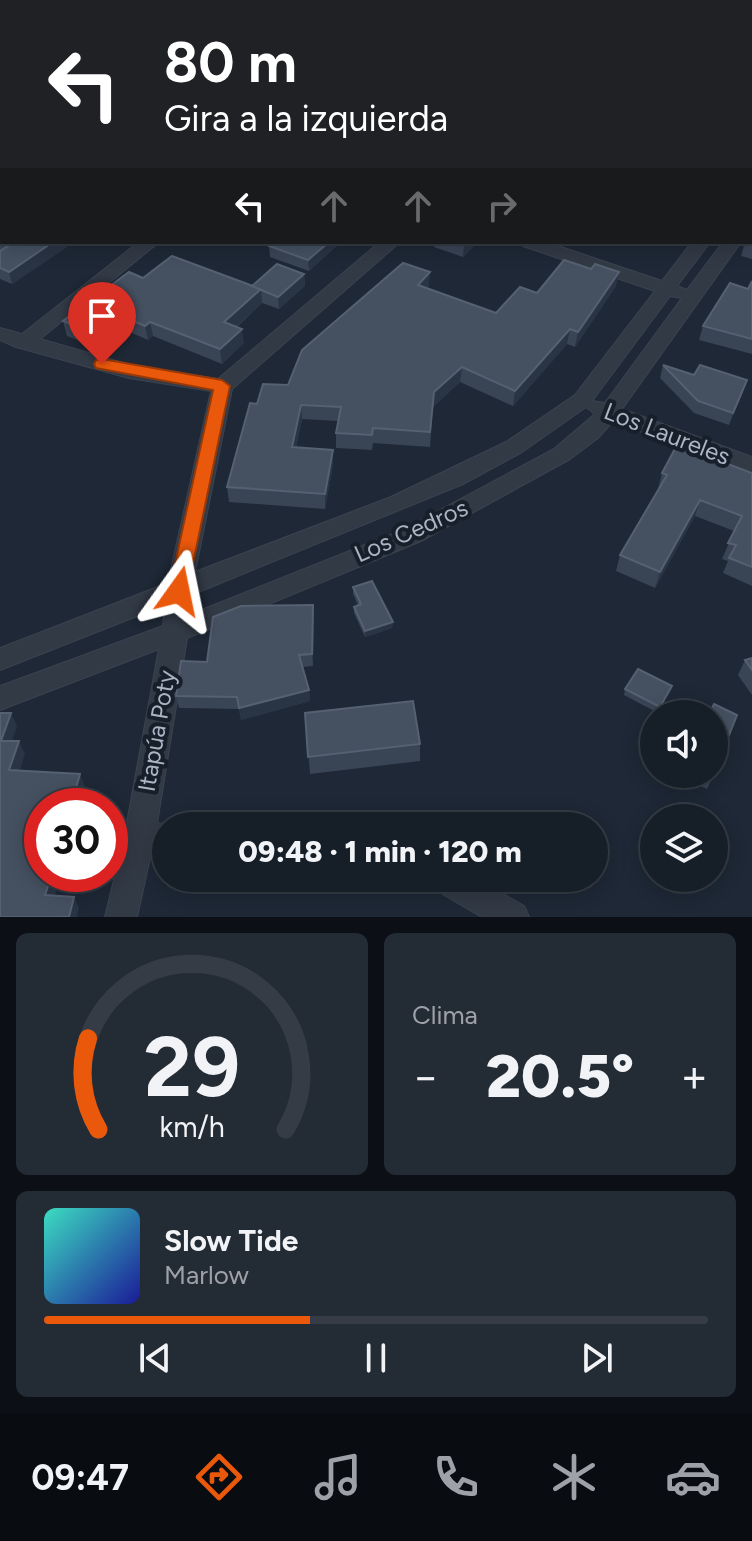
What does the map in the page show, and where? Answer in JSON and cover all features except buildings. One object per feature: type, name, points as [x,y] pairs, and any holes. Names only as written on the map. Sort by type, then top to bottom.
[{"type":"street","points":[[23,343],[147,244]]},
{"type":"street","points":[[0,334],[129,371],[222,386],[389,244]]},
{"type":"street","points":[[535,244],[694,298]]},
{"type":"street","points":[[0,659],[179,591],[455,478],[514,447],[582,400],[700,244]]},
{"type":"street","name":"Los Cedros","points":[[0,698],[175,632],[413,535],[562,454],[590,433],[609,412],[731,244]]},
{"type":"street","name":"Itapúa Poty","points":[[155,812],[179,591],[222,386]]},
{"type":"street","name":"Los Laureles","points":[[582,400],[752,466]]},
{"type":"street","name":"Itapúa Poty","points":[[121,917],[152,838]]},
{"type":"street","points":[[469,892],[513,917]]},
{"type":"route","points":[[102,364],[222,386],[179,591]]}]
